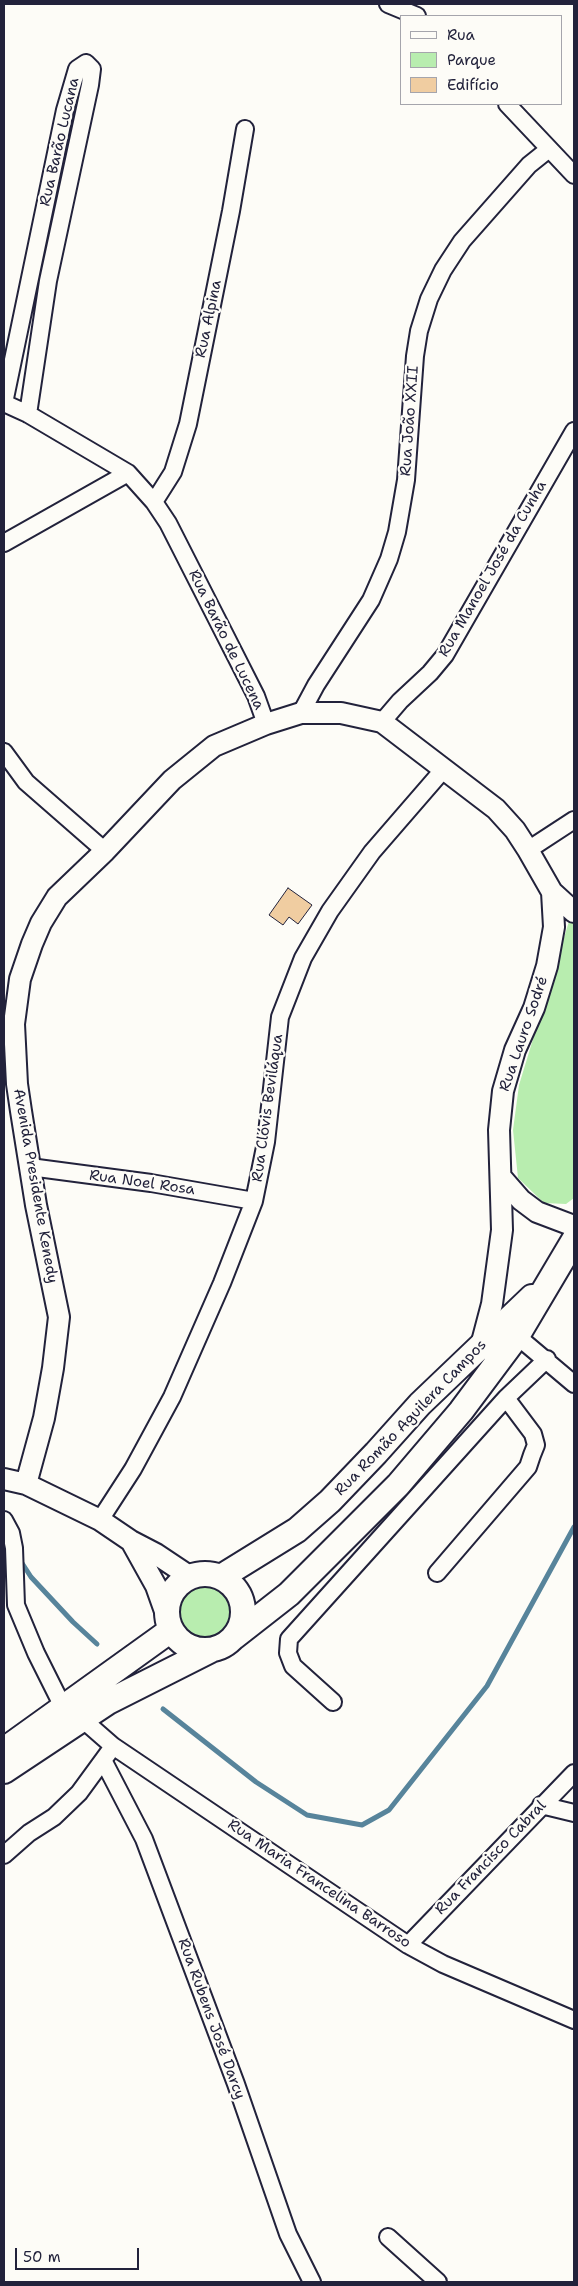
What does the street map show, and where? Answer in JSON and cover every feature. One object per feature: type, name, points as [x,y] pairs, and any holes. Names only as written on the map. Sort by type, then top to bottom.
[{"type":"main road","points":[[548,1282],[574,1240]]},
{"type":"main road","name":"Rua Romão Aguilera Campos","points":[[221,1577],[297,1530],[330,1501],[420,1404],[482,1342],[548,1282]]},
{"type":"main road","name":"Rua Romão Aguilera Campos","points":[[234,1637],[290,1594],[398,1485],[461,1411],[518,1336],[548,1282]]},
{"type":"main road","points":[[4,1750],[72,1712],[108,1702],[224,1645],[234,1637],[242,1623],[244,1607],[239,1592],[221,1577],[205,1573],[189,1576],[182,1580],[171,1593],[168,1600],[169,1623],[180,1641],[191,1648],[211,1650]]},
{"type":"main road","points":[[4,1771],[169,1623]]},
{"type":"street","points":[[388,4],[416,15]]},
{"type":"street","name":"Rua Barão Lucana","points":[[4,403],[65,110],[78,68],[86,63],[92,69],[90,85],[48,281],[28,414]]},
{"type":"street","points":[[508,105],[574,175]]},
{"type":"street","name":"Rua Alpina","points":[[154,502],[173,472],[188,424],[231,211],[245,129]]},
{"type":"street","name":"Rua João XXII","points":[[301,713],[316,685],[371,600],[389,559],[397,532],[406,480],[416,348],[429,299],[443,270],[462,241],[529,165],[549,149]]},
{"type":"street","name":"Rua Barão de Lucena","points":[[4,403],[28,414],[128,473],[154,502],[168,523],[225,634],[256,696],[266,724],[301,713],[341,713],[382,722],[406,738],[443,770],[496,809],[515,830],[552,892]]},
{"type":"street","name":"Rua Manoel José da Cunha","points":[[382,722],[445,655],[574,431]]},
{"type":"street","points":[[4,542],[128,473]]},
{"type":"street","name":"Avenida Presidente Kenedy","points":[[26,1484],[47,1401],[59,1317],[30,1167],[16,1067],[14,1024],[20,979],[40,922],[57,897],[105,851],[172,780],[214,746],[266,724]]},
{"type":"street","points":[[4,752],[26,782],[105,851]]},
{"type":"street","name":"Rua Clóvis Beviláqua","points":[[100,1520],[133,1469],[172,1397],[222,1283],[254,1201],[266,1142],[280,1017],[303,958],[330,911],[372,852],[443,770]]},
{"type":"street","points":[[528,850],[574,820]]},
{"type":"street","points":[[552,892],[574,912]]},
{"type":"street","name":"Rua Lauro Sodré","points":[[482,1342],[492,1304],[502,1230],[499,1130],[503,1091],[516,1050],[534,1008],[547,966],[554,928],[552,892]]},
{"type":"street","name":"Rua Noel Rosa","points":[[30,1167],[151,1183],[254,1201]]},
{"type":"street","points":[[500,1177],[521,1200],[537,1212],[574,1226]]},
{"type":"street","points":[[518,1336],[574,1384]]},
{"type":"street","points":[[333,1702],[293,1666],[288,1653],[289,1639],[506,1398],[547,1359]]},
{"type":"street","points":[[437,1573],[528,1467],[536,1445],[533,1434],[506,1398]]},
{"type":"street","points":[[4,1479],[26,1484],[100,1520],[189,1576]]},
{"type":"street","points":[[4,1520],[11,1534],[14,1548],[16,1605],[36,1653],[72,1712]]},
{"type":"street","points":[[131,1541],[156,1586],[169,1623]]},
{"type":"street","name":"Rua Maria Francelina Barroso","points":[[72,1712],[108,1753],[408,1944],[443,1964],[574,2020]]},
{"type":"street","points":[[4,1856],[29,1833],[54,1817],[79,1793],[108,1753]]},
{"type":"street","name":"Rua Rubens José Darcy","points":[[108,1753],[150,1856],[236,2084],[288,2234],[312,2282]]},
{"type":"street","name":"Rua Francisco Cabral","points":[[408,1944],[574,1773]]},
{"type":"street","points":[[541,1805],[574,1813]]},
{"type":"street","points":[[388,2237],[438,2282]]},
{"type":"green space","points":[[570,918],[574,920],[574,1198],[566,1204],[544,1203],[518,1178],[513,1130],[519,1085]]},
{"type":"green space","points":[[205,1585],[219,1589],[227,1597],[231,1611],[227,1625],[219,1633],[205,1637],[191,1633],[183,1625],[179,1611],[183,1597],[191,1589]]},
{"type":"building","points":[[288,888],[312,905],[298,924],[289,917],[283,925],[269,915]]},
{"type":"waterway","points":[[163,1709],[256,1782],[307,1815],[362,1825],[389,1810],[487,1686],[574,1527]]},
{"type":"waterway","points":[[20,1560],[31,1577],[73,1622],[97,1644]]}]
